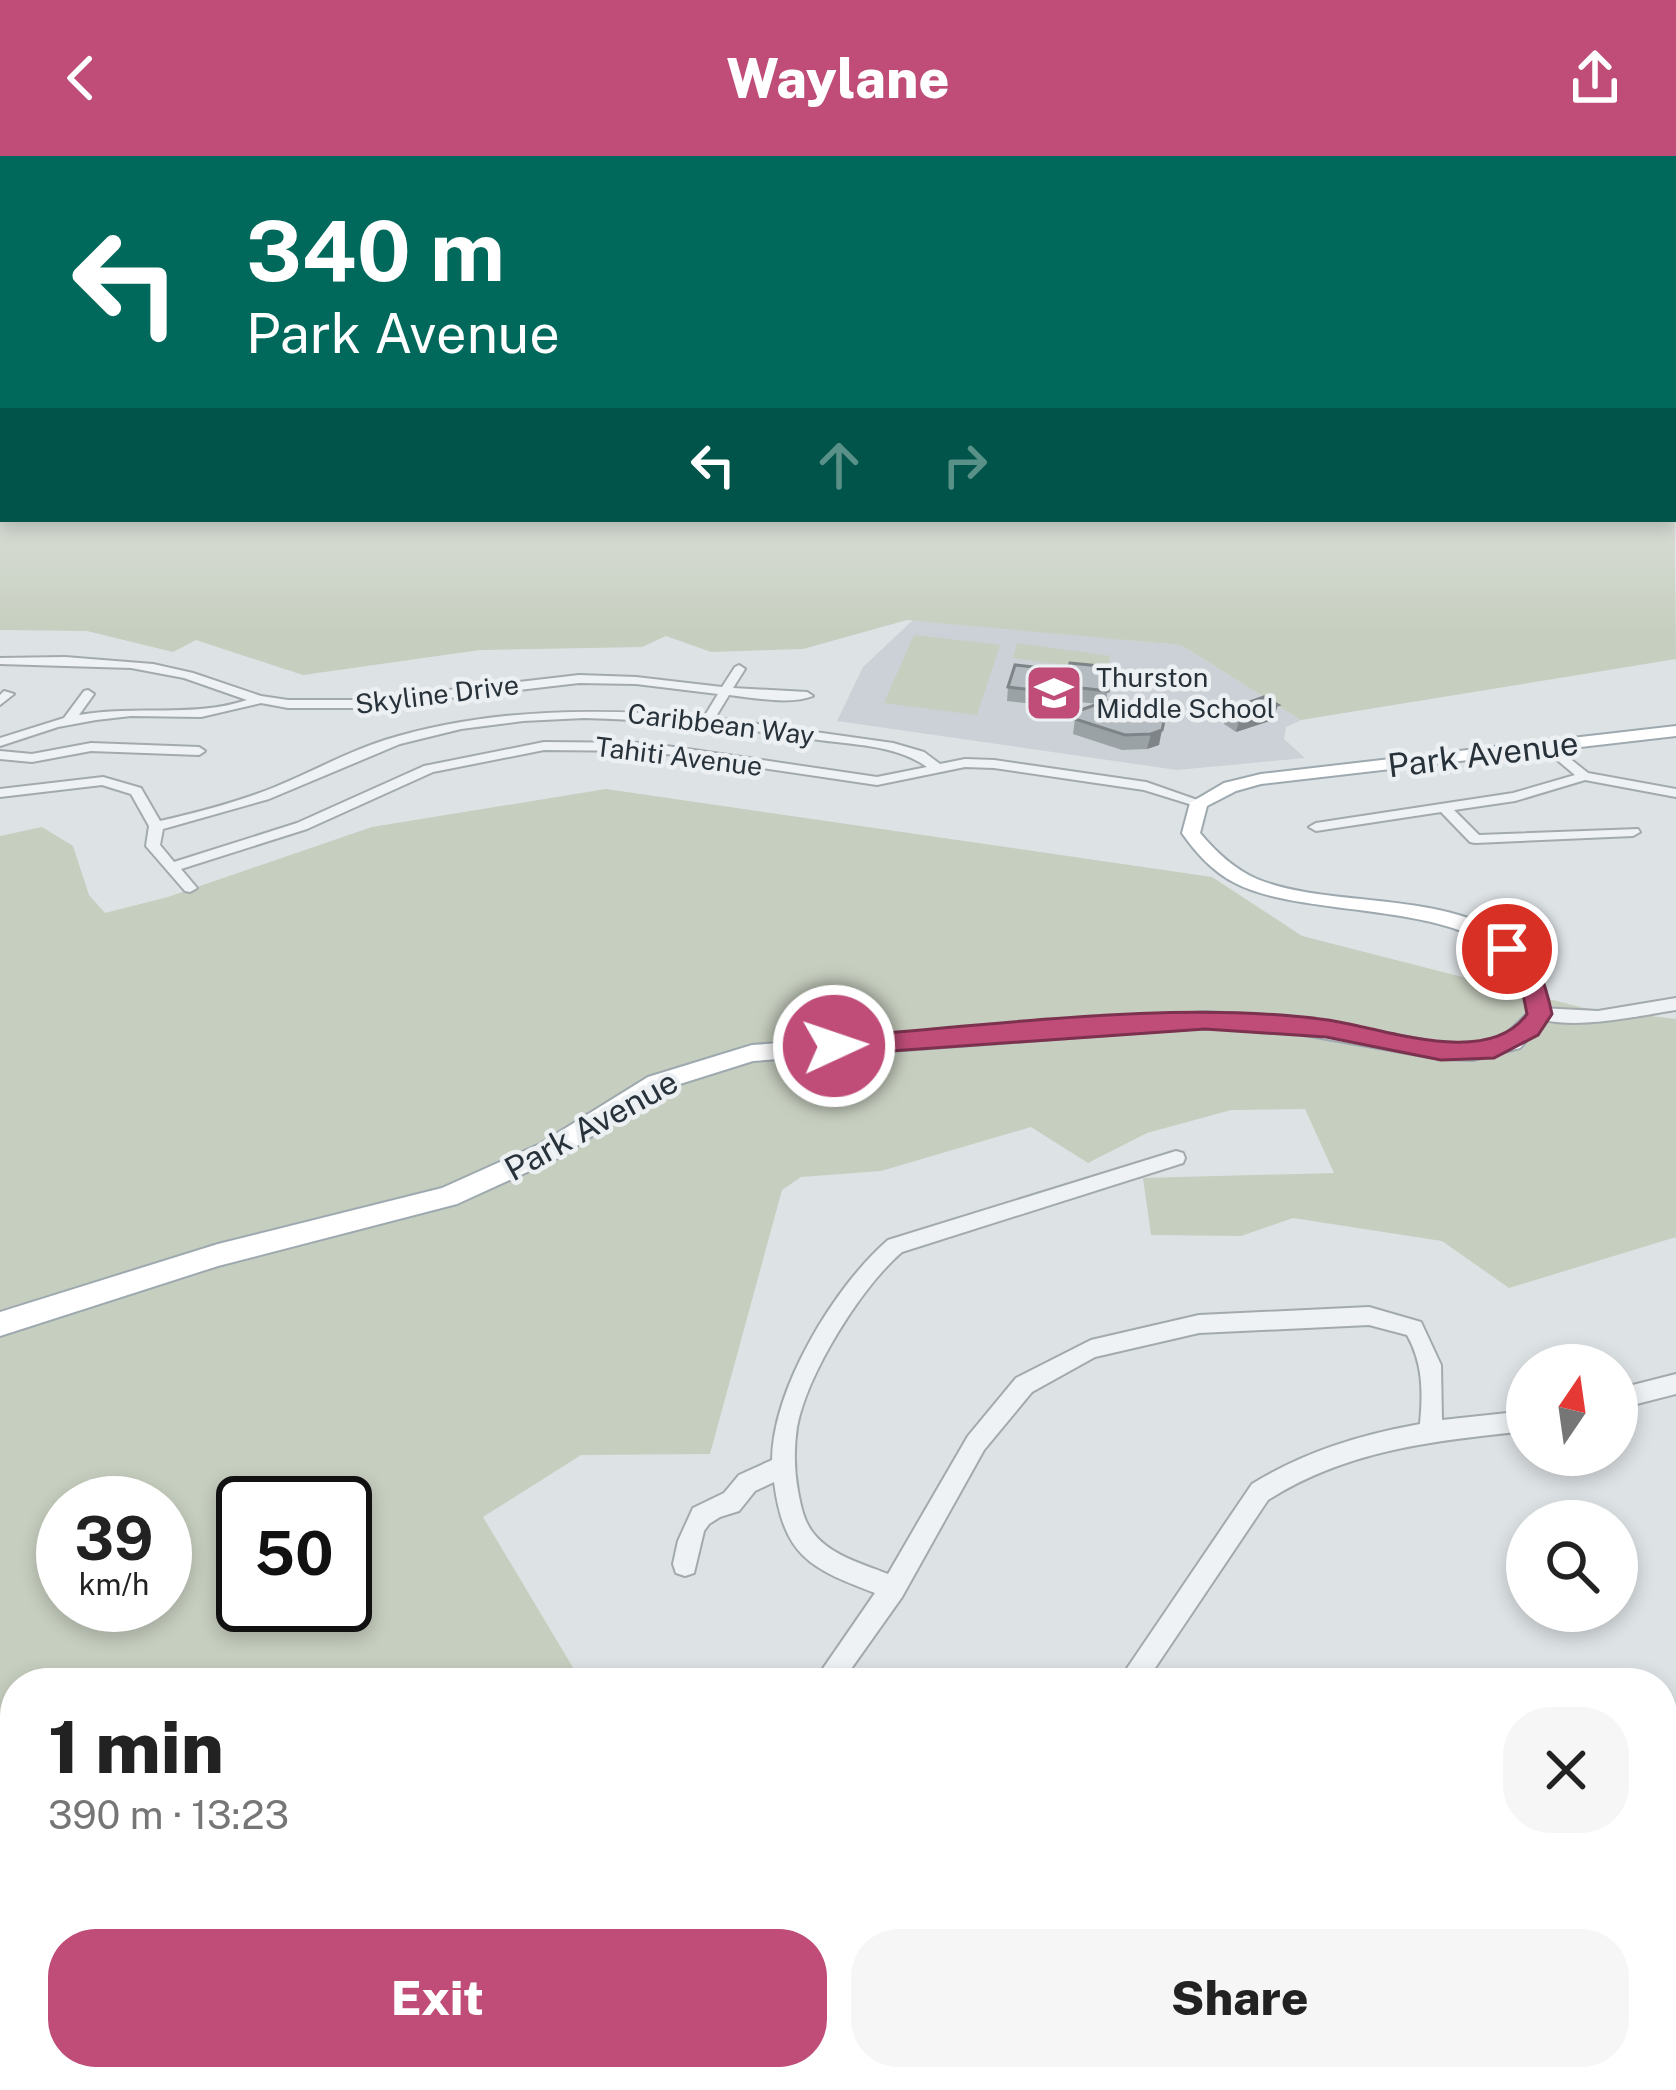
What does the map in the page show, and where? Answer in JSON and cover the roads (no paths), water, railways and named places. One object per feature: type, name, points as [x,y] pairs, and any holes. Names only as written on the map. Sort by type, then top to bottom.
[{"type":"main road","name":"Park Avenue","points":[[1199,803],[1230,787],[1261,779],[1676,731]]},
{"type":"main road","points":[[1199,803],[1191,833],[1235,876],[1274,892],[1419,912],[1467,927],[1521,962],[1539,994],[1540,1014]]},
{"type":"main road","name":"Park Avenue","points":[[0,1324],[218,1256],[448,1197],[550,1151],[656,1083],[752,1052],[1205,1020],[1287,1024],[1441,1051],[1473,1052],[1512,1042],[1540,1014]]},
{"type":"street","name":"Skyline Drive","points":[[0,661],[163,670],[258,700],[356,707],[582,678],[807,696]]},
{"type":"street","points":[[708,720],[740,669]]},
{"type":"street","points":[[69,720],[88,694]]},
{"type":"street","points":[[0,742],[69,720],[113,714],[212,715],[258,700]]},
{"type":"street","name":"Caribbean Way","points":[[157,826],[257,798],[396,741],[483,720],[592,711],[708,720],[892,747],[920,754],[938,769]]},
{"type":"street","name":"Tahiti Avenue","points":[[172,868],[302,826],[429,769],[544,746],[646,747],[877,782],[994,764],[1146,786],[1199,803]]},
{"type":"street","points":[[1549,746],[1584,776]]},
{"type":"street","points":[[0,755],[32,758],[91,747],[199,751]]},
{"type":"street","points":[[1316,827],[1515,797],[1584,776],[1676,793]]},
{"type":"street","points":[[0,793],[103,781],[136,791],[157,826],[153,846],[190,888]]},
{"type":"street","points":[[1444,808],[1475,839],[1633,832]]},
{"type":"street","points":[[1540,1014],[1598,1017],[1676,1004]]},
{"type":"street","points":[[893,1588],[808,1546],[786,1498],[789,1416],[856,1284],[874,1260],[920,1236],[1177,1158]]},
{"type":"street","points":[[837,1668],[893,1588],[976,1443],[1024,1385],[1091,1349],[1199,1324],[1369,1316],[1414,1328],[1428,1349],[1435,1372],[1430,1430]]},
{"type":"street","points":[[1638,1394],[1676,1384]]},
{"type":"street","points":[[1140,1668],[1260,1492],[1289,1471],[1430,1430],[1506,1422]]},
{"type":"street","points":[[685,1564],[698,1517],[708,1506],[730,1503],[759,1475],[785,1466]]},
{"type":"place","name":"Thurston Middle School","points":[[1054,693]]}]
